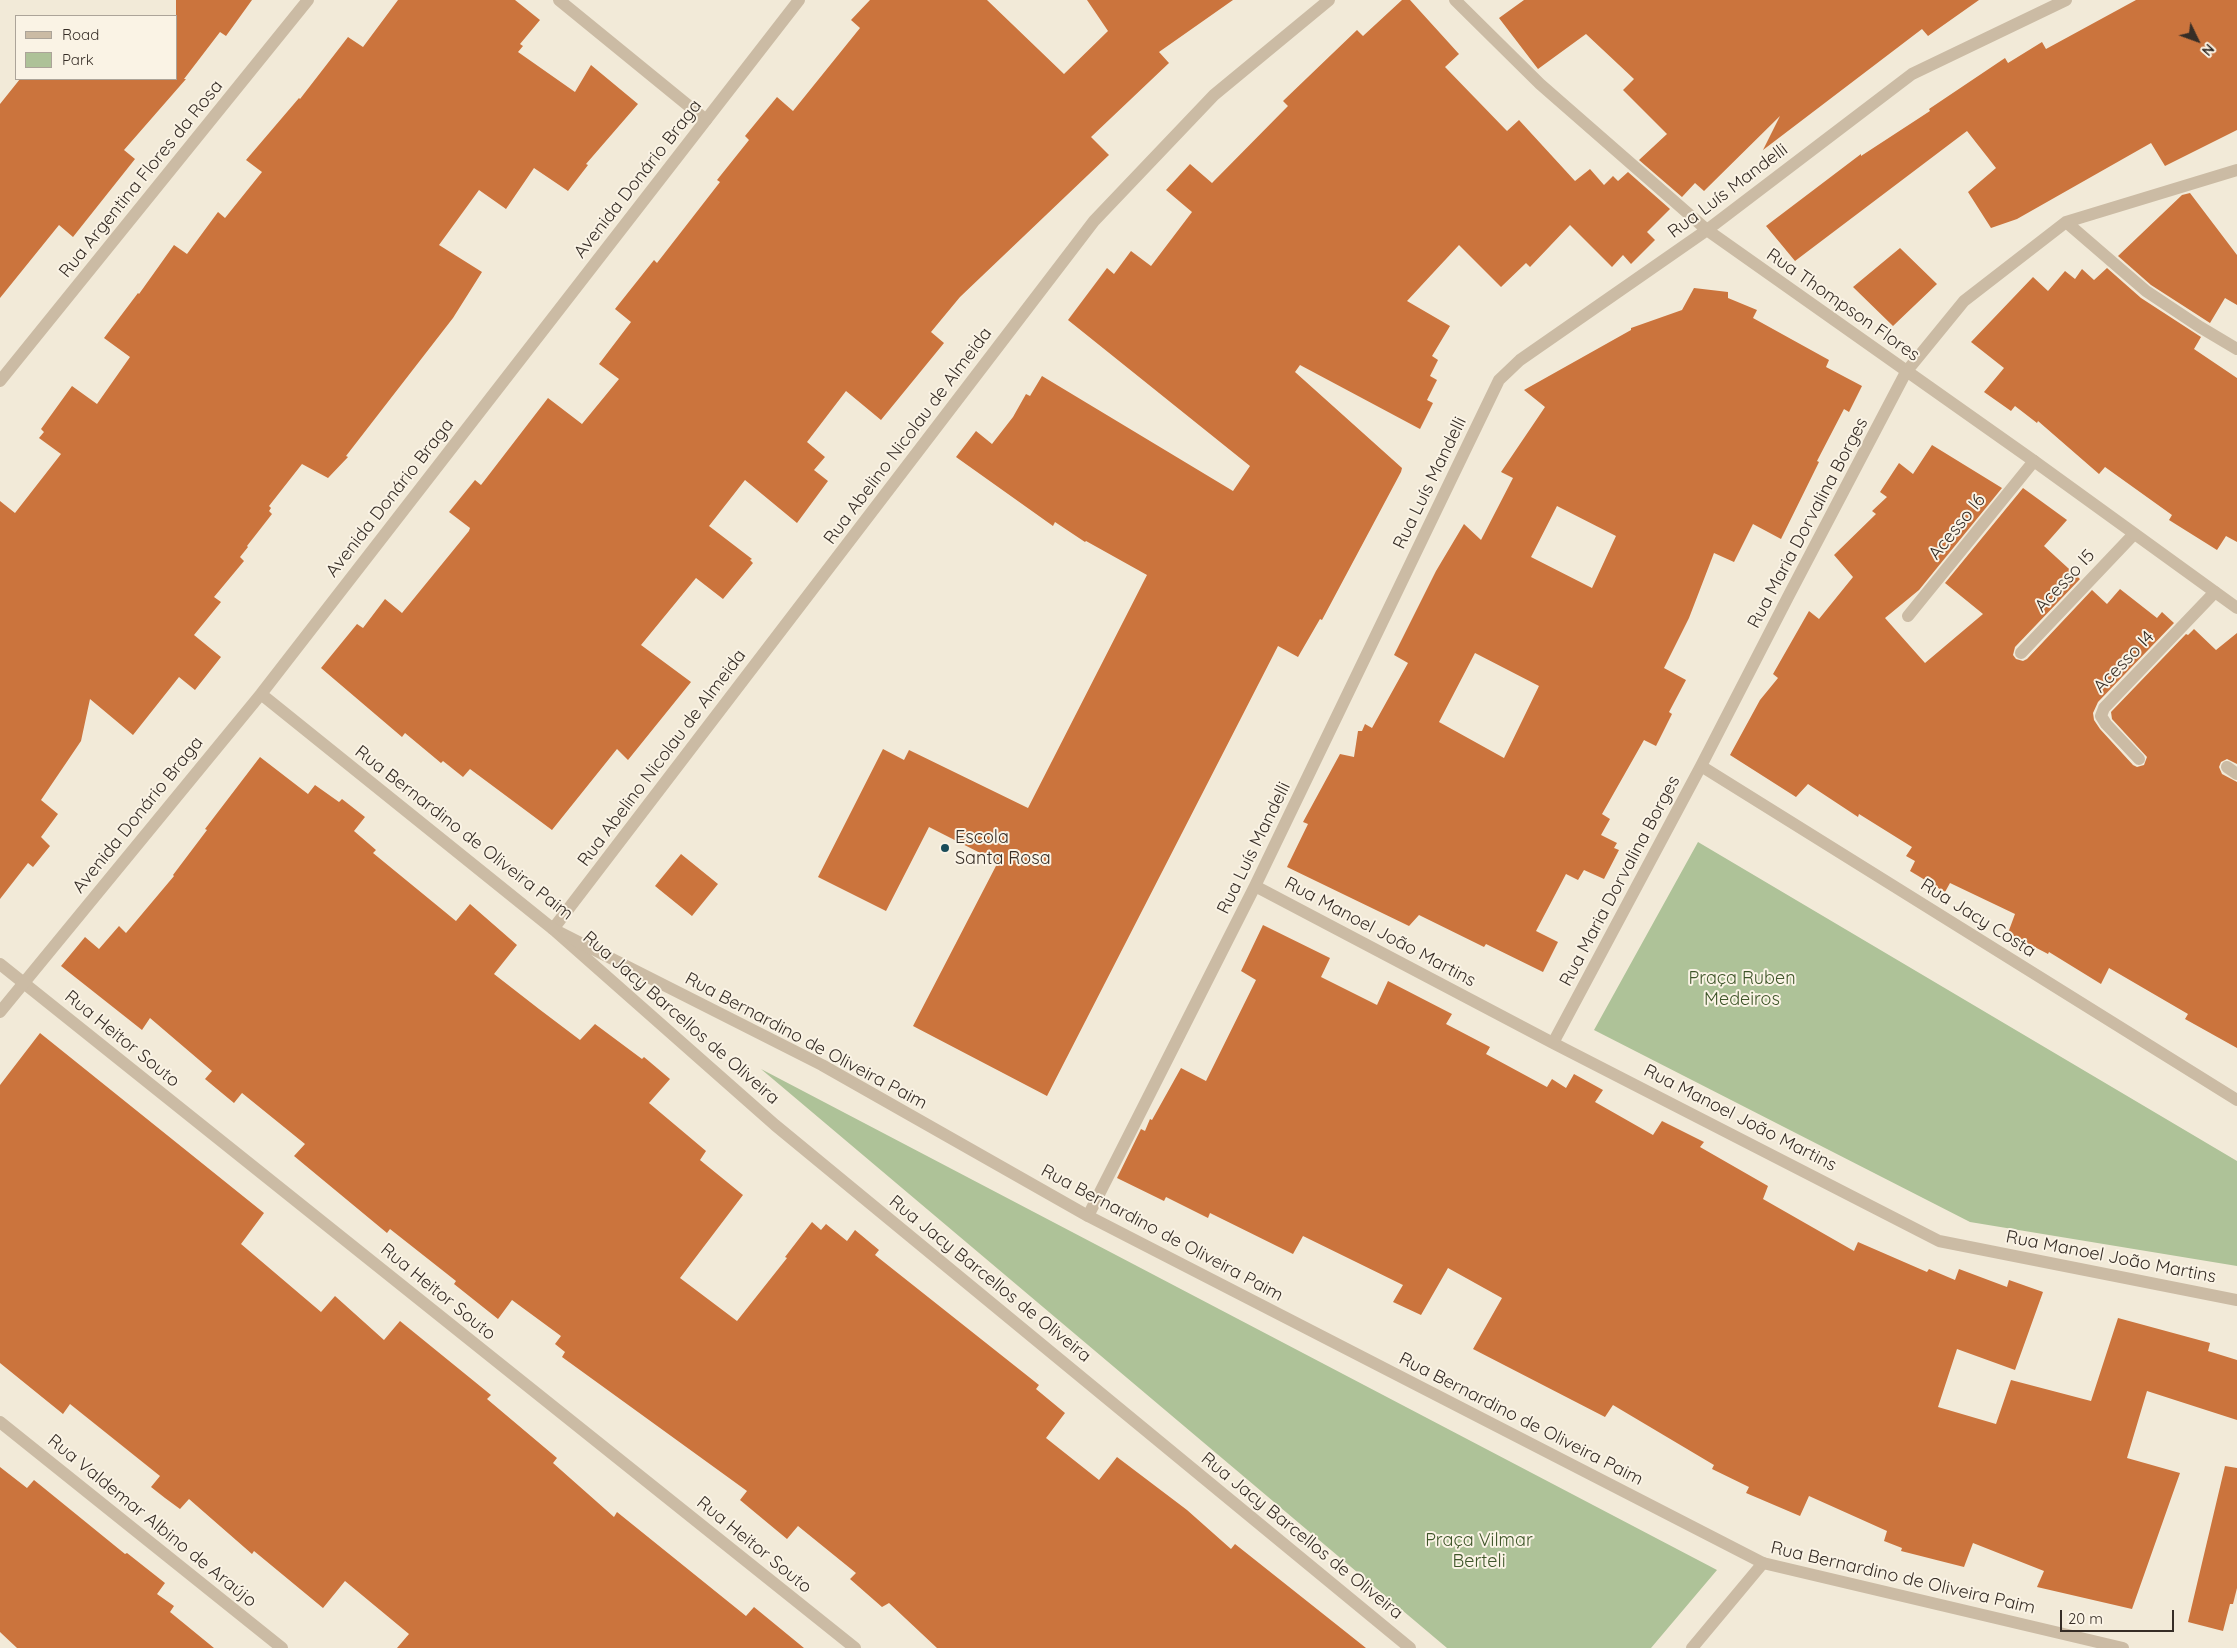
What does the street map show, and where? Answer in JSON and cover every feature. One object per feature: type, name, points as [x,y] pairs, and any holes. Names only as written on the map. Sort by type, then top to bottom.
[{"type":"street","name":"Rua Argentina Flores da Rosa","points":[[0,381],[308,0]]},
{"type":"street","points":[[559,0],[706,120]]},
{"type":"street","name":"Avenida Donário Braga","points":[[0,1012],[261,694],[799,0]]},
{"type":"street","name":"Rua Abelino Nicolau de Almeida","points":[[553,929],[1094,221],[1214,95],[1329,0]]},
{"type":"street","name":"Rua Thompson Flores","points":[[1455,0],[1540,84],[1707,230],[2034,461],[2237,608]]},
{"type":"street","name":"Rua Luís Mandelli","points":[[1088,1216],[1255,886],[1499,380],[1520,360],[1707,230],[1912,74],[2066,0]]},
{"type":"street","name":"Rua Maria Dorvalina Borges","points":[[1554,1043],[1906,372],[1964,301],[2066,222],[2237,170]]},
{"type":"street","points":[[2066,222],[2146,291],[2200,327],[2237,348]]},
{"type":"street","name":"Acesso I6","points":[[1908,616],[2034,461]]},
{"type":"street","name":"Acesso I5","points":[[2022,653],[2134,534]]},
{"type":"street","name":"Acesso I4","points":[[2139,758],[2106,724],[2101,716],[2104,708],[2215,592]]},
{"type":"street","name":"Rua Bernardino de Oliveira Paim","points":[[261,694],[553,929],[822,1065],[1088,1216],[1763,1563],[2123,1648]]},
{"type":"street","name":"Rua Jacy Costa","points":[[1701,766],[2237,1100]]},
{"type":"street","name":"Rua Manoel João Martins","points":[[1255,886],[1554,1043],[1939,1241],[2237,1300]]},
{"type":"street","name":"Rua Jacy Barcellos de Oliveira","points":[[553,929],[775,1125],[1410,1648]]},
{"type":"street","name":"Rua Heitor Souto","points":[[0,964],[855,1648]]},
{"type":"street","name":"Rua Valdemar Albino de Araújo","points":[[0,1422],[282,1648]]},
{"type":"street","points":[[1692,1648],[1763,1563]]},
{"type":"green space","name":"Praça Ruben Medeiros","points":[[1698,842],[2237,1161],[2237,1266],[1970,1222],[1594,1030]]},
{"type":"green space","name":"Praça Vilmar Berteli","points":[[761,1069],[1717,1570],[1651,1648],[1447,1648]]},
{"type":"building","points":[[176,0],[252,0],[226,36],[220,32],[184,79],[186,79],[124,150],[135,159],[73,237],[59,225],[0,298],[0,104],[19,80],[178,80],[178,15],[176,15]]},
{"type":"building","points":[[398,0],[515,0],[540,20],[520,44],[523,46],[518,52],[575,92],[591,65],[638,104],[586,164],[588,165],[568,191],[534,168],[506,209],[479,190],[439,245],[482,272],[453,318],[346,456],[348,457],[328,478],[302,464],[269,506],[271,508],[269,511],[272,514],[240,557],[244,561],[214,597],[221,602],[194,635],[221,657],[195,690],[179,677],[133,735],[90,699],[81,741],[41,800],[58,814],[41,837],[50,846],[33,867],[28,863],[0,899],[0,501],[15,513],[61,454],[39,438],[44,432],[41,429],[72,386],[97,404],[130,357],[104,338],[139,294],[174,245],[187,254],[218,212],[225,218],[262,172],[246,160],[300,99],[348,37],[363,47]]},
{"type":"building","points":[[870,0],[987,0],[1064,74],[1108,31],[1087,0],[1233,0],[1159,52],[1169,63],[1091,137],[1109,155],[960,297],[931,332],[944,343],[881,420],[846,391],[807,442],[825,457],[814,470],[828,481],[797,523],[745,480],[709,526],[752,559],[750,560],[753,563],[723,599],[696,578],[641,645],[691,682],[628,760],[617,749],[552,830],[470,769],[463,777],[443,761],[441,763],[405,733],[402,737],[321,668],[357,624],[363,628],[385,599],[402,613],[469,531],[470,528],[449,512],[475,480],[481,485],[548,398],[582,424],[619,379],[599,364],[631,322],[615,309],[654,260],[657,263],[720,182],[717,180],[749,140],[745,136],[777,97],[793,111],[860,28],[851,20]]},
{"type":"building","points":[[1402,0],[1410,0],[1459,54],[1445,67],[1507,131],[1519,120],[1575,181],[1590,169],[1604,185],[1613,176],[1618,181],[1628,172],[1670,209],[1647,232],[1655,240],[1631,264],[1623,255],[1612,267],[1570,225],[1530,267],[1526,263],[1501,287],[1459,245],[1407,301],[1450,326],[1432,356],[1438,360],[1430,376],[1437,380],[1427,400],[1433,403],[1420,429],[1300,365],[1295,372],[1402,468],[1401,472],[1322,620],[1320,619],[1298,657],[1278,646],[1047,1096],[913,1026],[998,862],[929,827],[886,911],[818,877],[883,749],[904,760],[909,750],[1028,808],[1147,575],[1085,542],[1055,522],[1053,526],[956,457],[976,431],[992,444],[1013,417],[1026,394],[1030,396],[1042,376],[1233,491],[1250,466],[1068,320],[1107,268],[1114,274],[1131,251],[1151,266],[1192,212],[1166,190],[1190,164],[1212,183],[1288,106],[1283,101],[1357,30],[1363,36]]},
{"type":"building","points":[[1524,0],[1979,0],[1928,36],[1922,29],[1763,150],[1780,116],[1704,191],[1695,183],[1682,197],[1639,160],[1667,134],[1623,90],[1634,79],[1586,34],[1538,69],[1499,18]]},
{"type":"building","points":[[2136,0],[2237,0],[2237,130],[2165,166],[2151,143],[2017,219],[1991,228],[1968,192],[1996,168],[1967,131],[1795,261],[1766,226],[1861,154],[1861,156],[1930,111],[1929,109],[2005,58],[2008,63],[2042,42],[2046,49]]},
{"type":"building","points":[[2190,193],[2237,255],[2237,305],[2225,298],[2210,323],[2151,285],[2118,256],[2182,195]]},
{"type":"building","points":[[1900,248],[1937,284],[1893,326],[1853,287]]},
{"type":"building","points":[[2107,268],[2141,298],[2201,337],[2194,349],[2237,378],[2237,542],[2226,536],[2217,550],[2169,520],[2172,515],[2105,467],[2099,474],[2038,421],[2037,423],[2015,406],[2011,411],[1984,392],[2004,368],[1971,342],[2033,277],[2048,291],[2065,271],[2075,279],[2082,269],[2094,280]]},
{"type":"building","points":[[1694,288],[1728,292],[1728,298],[1757,310],[1753,318],[1829,360],[1826,367],[1862,386],[1849,412],[1844,409],[1817,461],[1819,462],[1781,539],[1753,524],[1734,562],[1714,553],[1689,618],[1664,668],[1686,680],[1669,712],[1672,714],[1656,746],[1644,740],[1602,814],[1610,819],[1601,835],[1617,843],[1614,848],[1619,850],[1604,879],[1584,870],[1578,880],[1566,874],[1536,931],[1558,942],[1543,972],[1486,944],[1484,947],[1419,915],[1409,926],[1287,867],[1308,824],[1303,822],[1340,754],[1354,757],[1358,731],[1362,731],[1365,724],[1372,728],[1408,663],[1394,655],[1436,571],[1464,524],[1481,540],[1513,478],[1501,472],[1545,407],[1524,390],[1631,330],[1631,328],[1682,310]],"holes":[[[1557,506],[1616,536],[1592,588],[1531,557]],[[1475,653],[1539,686],[1504,758],[1439,722]]]},
{"type":"building","points":[[1932,445],[2002,488],[1919,590],[1885,618],[1925,663],[1983,614],[1945,583],[2023,488],[2067,520],[2044,546],[2080,579],[2015,647],[2013,655],[2016,659],[2023,661],[2027,659],[2092,590],[2107,604],[2120,589],[2157,618],[2162,612],[2174,623],[2098,702],[2093,713],[2094,720],[2100,729],[2133,765],[2137,767],[2144,765],[2147,757],[2112,719],[2111,712],[2186,634],[2188,635],[2194,629],[2216,650],[2237,633],[2237,764],[2227,759],[2221,762],[2219,767],[2222,774],[2237,782],[2237,1048],[2185,1019],[2188,1014],[2109,968],[2101,984],[2049,952],[2048,954],[2008,933],[2015,914],[1950,883],[1945,892],[1910,871],[1915,861],[1906,856],[1912,847],[1859,814],[1858,817],[1808,784],[1796,797],[1730,755],[1760,700],[1778,678],[1773,674],[1809,611],[1819,619],[1853,577],[1834,555],[1876,514],[1872,511],[1887,497],[1880,492],[1899,463],[1913,474]]},
{"type":"building","points":[[260,757],[308,794],[315,785],[339,802],[342,799],[365,817],[354,831],[376,850],[373,853],[456,921],[470,904],[517,945],[494,974],[580,1040],[595,1024],[642,1059],[644,1057],[670,1079],[649,1103],[706,1151],[700,1160],[743,1195],[680,1278],[737,1321],[787,1258],[785,1257],[812,1222],[821,1230],[826,1224],[847,1241],[855,1230],[879,1250],[875,1255],[1039,1385],[1036,1389],[1065,1413],[1046,1438],[1099,1480],[1117,1457],[1187,1510],[1231,1549],[1235,1544],[1366,1648],[937,1648],[889,1603],[882,1607],[850,1579],[856,1573],[798,1526],[787,1539],[740,1500],[747,1491],[562,1357],[565,1352],[555,1344],[561,1336],[512,1300],[498,1319],[454,1284],[456,1281],[390,1229],[387,1233],[294,1156],[305,1144],[242,1093],[234,1103],[205,1079],[212,1071],[150,1018],[142,1030],[61,966],[85,937],[99,949],[119,926],[126,933],[174,876],[207,830],[205,829]]},
{"type":"building","points":[[681,854],[718,884],[692,916],[655,886]]},
{"type":"building","points":[[1263,925],[1330,958],[1321,977],[1377,1005],[1388,981],[1452,1014],[1446,1024],[1490,1047],[1486,1054],[1547,1087],[1552,1079],[1566,1088],[1574,1074],[1603,1090],[1595,1102],[1653,1135],[1662,1121],[1704,1142],[1700,1147],[1768,1186],[1763,1199],[1854,1251],[1858,1242],[1927,1272],[1929,1269],[1955,1280],[1959,1269],[2007,1287],[2009,1280],[2043,1292],[2015,1370],[1957,1349],[1938,1407],[1996,1424],[2011,1380],[2091,1401],[2118,1318],[2210,1343],[2208,1351],[2237,1360],[2237,1420],[2147,1391],[2127,1458],[2180,1473],[2132,1609],[2037,1587],[2044,1571],[1973,1543],[1964,1567],[1901,1551],[1902,1548],[1884,1541],[1887,1531],[1809,1496],[1800,1516],[1746,1493],[1749,1487],[1712,1469],[1714,1465],[1613,1405],[1605,1417],[1473,1349],[1502,1298],[1448,1268],[1421,1315],[1393,1302],[1403,1285],[1303,1236],[1293,1254],[1210,1213],[1208,1218],[1166,1197],[1164,1201],[1117,1178],[1141,1129],[1145,1131],[1150,1119],[1152,1120],[1181,1068],[1206,1081],[1256,980],[1241,971]]},
{"type":"building","points":[[40,1033],[264,1213],[241,1244],[321,1312],[335,1296],[384,1340],[400,1321],[491,1395],[487,1399],[557,1458],[553,1463],[614,1517],[617,1512],[746,1616],[754,1607],[804,1648],[397,1648],[409,1634],[345,1581],[323,1608],[254,1551],[252,1554],[189,1499],[180,1509],[151,1487],[160,1476],[70,1404],[63,1414],[0,1363],[0,1085]]},
{"type":"building","points":[[2225,1466],[2237,1468],[2237,1588],[2233,1604],[2230,1604],[2223,1631],[2188,1622]]},
{"type":"building","points":[[0,1467],[27,1488],[34,1480],[125,1554],[127,1553],[165,1583],[157,1594],[174,1606],[170,1612],[214,1648],[17,1648],[0,1632]]},
{"type":"place","name":"Escola Santa Rosa","points":[[945,848]]}]
